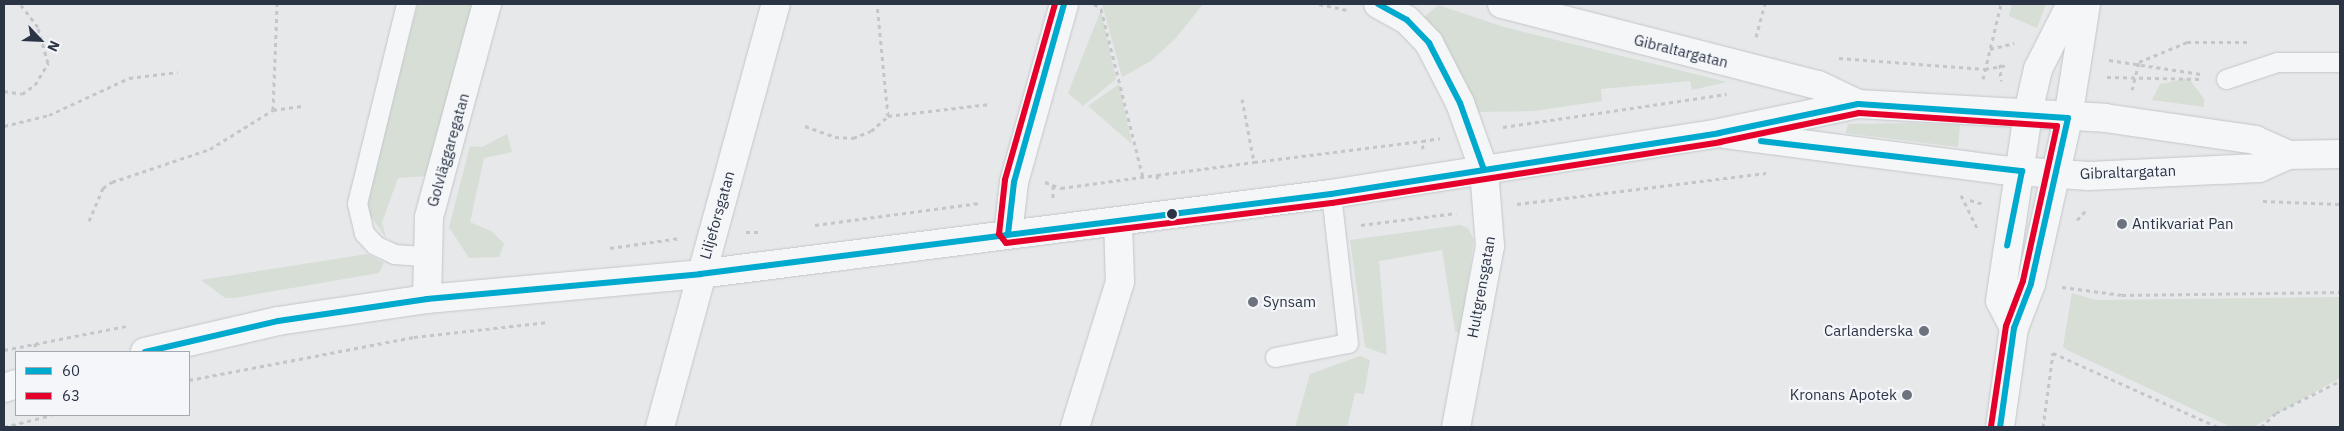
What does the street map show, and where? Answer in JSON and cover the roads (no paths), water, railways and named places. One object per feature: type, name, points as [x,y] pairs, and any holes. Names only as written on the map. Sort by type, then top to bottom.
[{"type":"street","name":"Golvläggaregatan","points":[[427,298],[426,256],[429,217],[487,4]]},
{"type":"street","name":"Liljeforsgatan","points":[[660,427],[700,274],[776,4]]},
{"type":"street","points":[[1008,234],[1014,182],[1064,4]]},
{"type":"street","name":"Hultgrensgatan","points":[[1378,4],[1422,34],[1442,64],[1471,132],[1484,170],[1490,246],[1456,427]]},
{"type":"street","name":"Gibraltargatan","points":[[1502,4],[1748,68],[1818,84],[1858,104]]},
{"type":"street","points":[[2014,328],[2000,301],[2011,212],[2022,171],[2028,113],[2038,69],[2071,4]]},
{"type":"street","points":[[2000,427],[2014,328],[2031,284],[2068,118],[2086,4]]},
{"type":"street","name":"Gibraltargatan","points":[[1719,133],[1858,104],[2028,113],[2068,118],[2105,118],[2255,140],[2288,155]]},
{"type":"street","points":[[149,351],[278,321],[427,298],[700,274],[1008,234],[1118,222],[1331,194],[1719,133]]},
{"type":"street","name":"Gibraltargatan","points":[[1719,133],[2054,174],[2259,168],[2288,155],[2340,154]]},
{"type":"street","points":[[1075,427],[1120,282],[1118,222]]},
{"type":"lane","points":[[406,4],[357,203],[364,232],[375,245],[394,254],[426,256]]},
{"type":"lane","points":[[2226,79],[2277,62],[2340,62]]},
{"type":"lane","points":[[1274,357],[1348,343],[1331,194]]},
{"type":"place","name":"Antikvariat Pan","points":[[2122,224]]},
{"type":"place","name":"Synsam","points":[[1253,302]]},
{"type":"place","name":"Carlanderska","points":[[1924,331]]},
{"type":"place","name":"Kronans Apotek","points":[[1907,395]]}]
